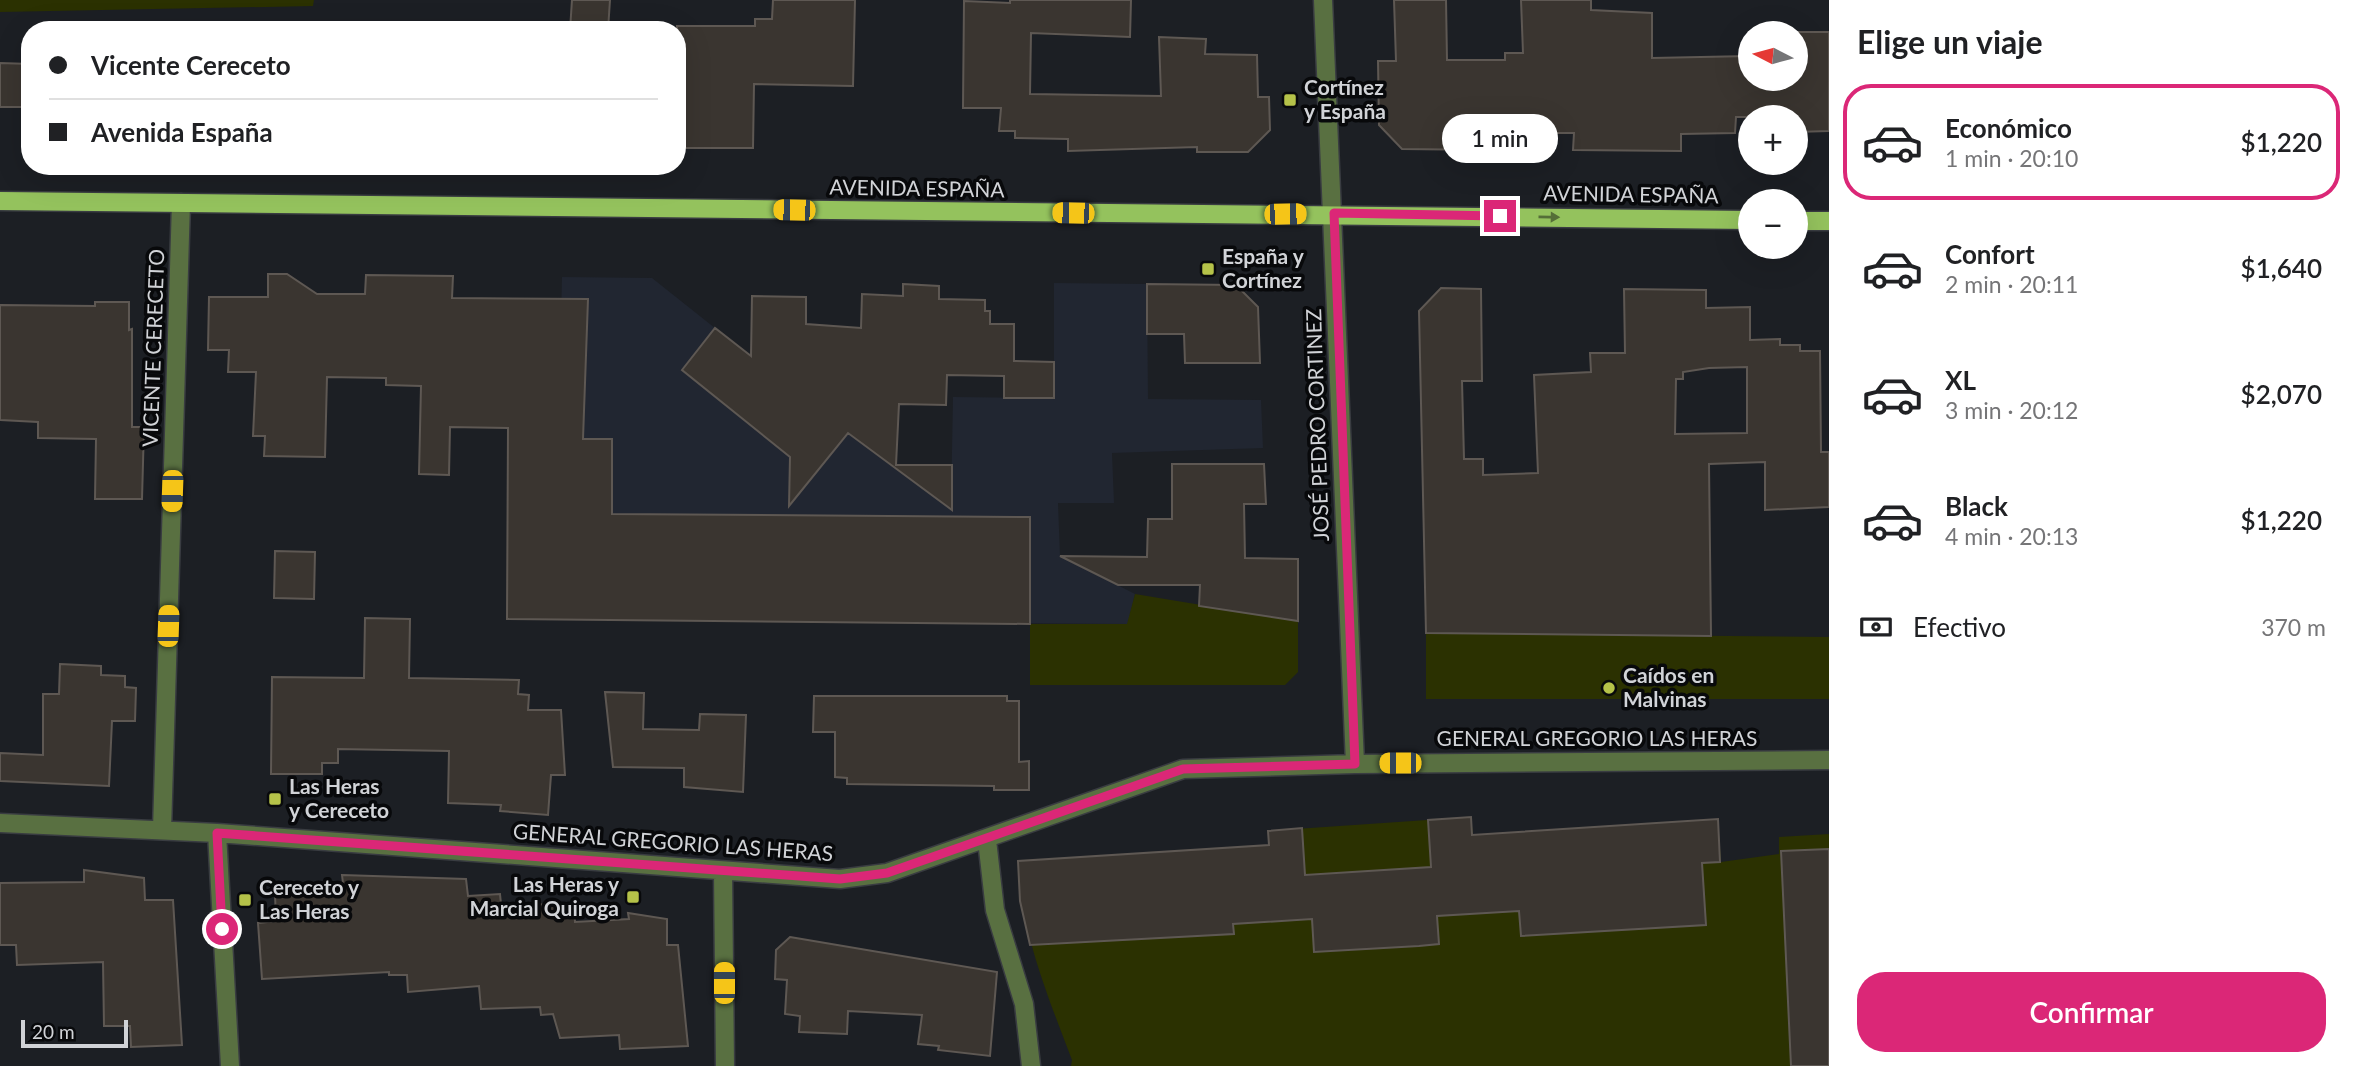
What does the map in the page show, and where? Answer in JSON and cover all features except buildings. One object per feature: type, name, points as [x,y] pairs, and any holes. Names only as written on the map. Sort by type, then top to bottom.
[{"type":"main road","name":"AVENIDA ESPAÑA","points":[[0,201],[1212,215],[1334,213],[1738,220]]},
{"type":"main road","points":[[1808,221],[1829,221]]},
{"type":"street","name":"JOSÉ PEDRO CORTINEZ","points":[[1323,0],[1355,764]]},
{"type":"street","name":"VICENTE CERECETO","points":[[162,830],[181,203]]},
{"type":"street","name":"GENERAL GREGORIO LAS HERAS","points":[[0,823],[217,833],[840,879],[887,873],[1183,769],[1355,764],[1829,761]]},
{"type":"street","points":[[217,833],[230,1066]]},
{"type":"street","points":[[987,840],[995,910],[1024,1004],[1031,1066]]},
{"type":"street","points":[[723,872],[725,1066]]},
{"type":"shaded area","points":[[562,277],[652,278],[846,432],[896,469],[951,503],[953,397],[1054,398],[1054,283],[1147,284],[1148,399],[1261,400],[1263,448],[1112,453],[1114,503],[1058,503],[1060,556],[1135,594],[1128,624],[507,619],[508,441],[558,438]]},
{"type":"green space","points":[[0,0],[314,0],[313,6],[0,12]]},
{"type":"green space","points":[[1135,594],[1298,621],[1298,672],[1285,685],[1030,685],[1030,624],[1127,624]]},
{"type":"green space","points":[[1426,633],[1829,637],[1829,699],[1426,699]]},
{"type":"green space","points":[[1471,817],[1473,835],[1718,819],[1721,862],[1779,854],[1779,837],[1829,834],[1829,1066],[1071,1066],[1072,1060],[1030,938],[1018,861],[1268,845],[1268,831]]},
{"type":"place","name":"Cortínez y España","points":[[1290,100]]},
{"type":"place","name":"España y Cortínez","points":[[1208,269]]},
{"type":"place","name":"Caídos en Malvinas","points":[[1609,688]]},
{"type":"place","name":"Las Heras y Cereceto","points":[[275,799]]},
{"type":"place","name":"Las Heras y Marcial Quiroga","points":[[633,897]]},
{"type":"place","name":"Cereceto y Las Heras","points":[[245,900]]},
{"type":"route","points":[[222,929],[217,833],[840,879],[887,873],[1183,769],[1355,764],[1334,213],[1500,216]]}]
